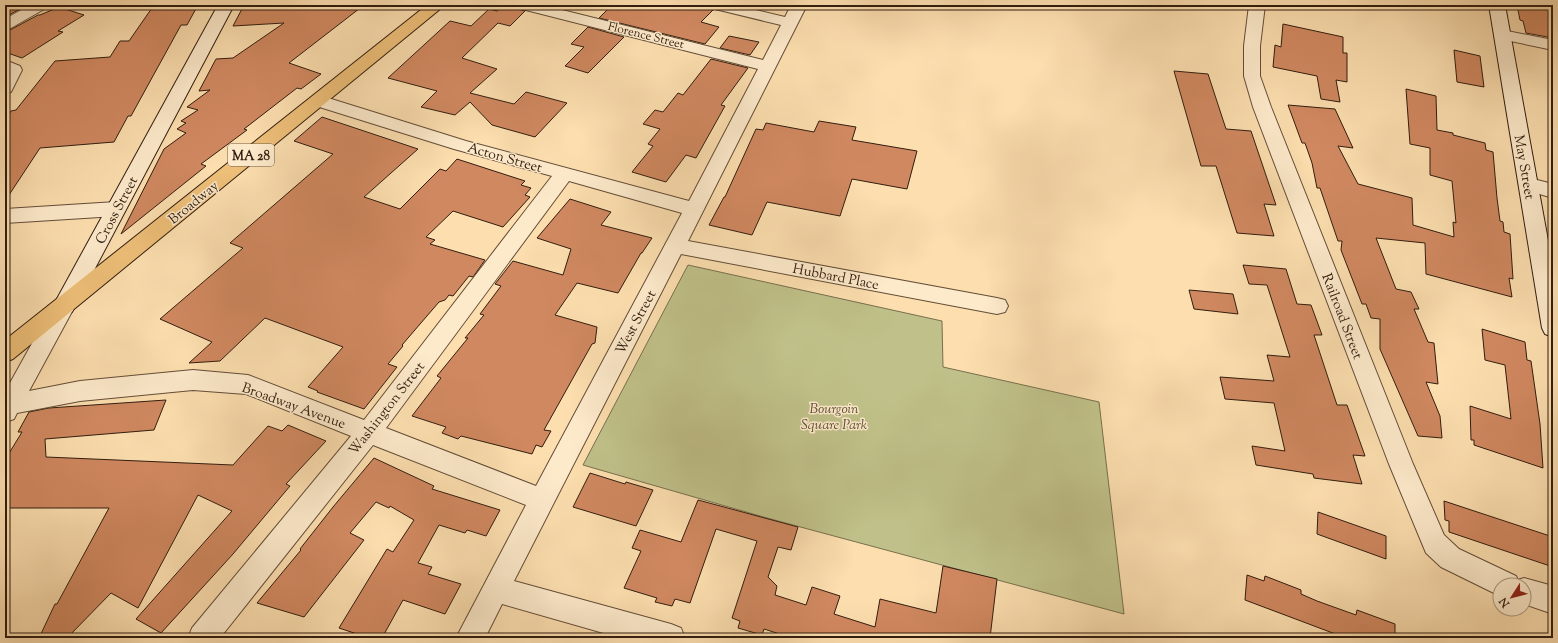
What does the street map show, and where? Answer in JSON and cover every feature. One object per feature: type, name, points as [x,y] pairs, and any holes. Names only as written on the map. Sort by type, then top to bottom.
[{"type":"main road","name":"Broadway","points":[[5,353],[437,5]]},
{"type":"street","points":[[5,25],[41,5]]},
{"type":"street","name":"Cross Street","points":[[8,409],[226,5]]},
{"type":"street","points":[[716,5],[795,14]]},
{"type":"street","name":"Railroad Street","points":[[1257,5],[1252,46],[1252,76],[1262,107],[1401,464],[1435,544],[1450,558],[1492,578]]},
{"type":"street","name":"May Street","points":[[1497,5],[1553,328]]},
{"type":"street","name":"Florence Street","points":[[534,6],[768,66]]},
{"type":"street","name":"West Street","points":[[470,638],[795,14]]},
{"type":"street","points":[[1502,34],[1553,44]]},
{"type":"street","points":[[5,65],[14,70],[5,88]]},
{"type":"street","name":"Acton Street","points":[[319,101],[460,145],[694,208]]},
{"type":"street","name":"Washington Street","points":[[202,638],[369,432],[564,174]]},
{"type":"street","points":[[1528,184],[1553,190]]},
{"type":"street","points":[[5,216],[116,210]]},
{"type":"street","name":"Hubbard Place","points":[[675,246],[997,306]]},
{"type":"street","name":"Broadway Avenue","points":[[8,409],[80,391],[193,380],[248,385],[542,500]]},
{"type":"street","points":[[495,589],[670,638]]},
{"type":"street","points":[[1532,593],[1553,600]]},
{"type":"green space","name":"Bourgoin Square Park","points":[[688,265],[942,321],[943,367],[1099,402],[1124,614],[767,518],[583,465]]},
{"type":"building","points":[[5,5],[7,5],[20,9],[5,17]]},
{"type":"building","points":[[154,5],[198,5],[187,25],[181,25],[131,116],[128,116],[114,142],[40,148],[5,201],[5,120],[11,111],[16,110],[55,61],[110,57],[120,41],[129,41]]},
{"type":"building","points":[[244,5],[364,5],[289,63],[321,74],[301,89],[297,88],[244,129],[247,130],[201,164],[206,166],[121,234],[164,149],[186,133],[177,129],[186,123],[181,121],[198,110],[187,107],[210,90],[199,91],[216,59],[233,58],[284,23],[233,26]]},
{"type":"building","points":[[504,5],[525,11],[510,26],[498,23],[462,58],[497,69],[470,93],[514,104],[526,92],[567,103],[535,137],[492,125],[470,102],[455,115],[421,107],[437,91],[388,78],[450,21],[471,26],[489,9],[497,11]]},
{"type":"building","points":[[612,5],[695,5],[713,10],[701,22],[719,27],[705,44],[599,18]]},
{"type":"building","points":[[1517,5],[1553,5],[1553,38],[1526,33],[1523,21],[1520,20]]},
{"type":"building","points":[[59,7],[84,15],[58,31],[63,32],[22,58],[5,52],[5,31],[12,29],[38,15]]},
{"type":"building","points":[[1283,24],[1343,37],[1343,53],[1347,53],[1347,82],[1336,80],[1340,102],[1321,99],[1317,76],[1273,67],[1275,45],[1281,47]]},
{"type":"building","points":[[588,27],[624,37],[588,73],[565,66],[584,47],[571,44]]},
{"type":"building","points":[[729,36],[759,42],[750,55],[720,48]]},
{"type":"building","points":[[1454,50],[1480,56],[1484,87],[1457,82]]},
{"type":"building","points":[[711,59],[748,68],[721,105],[725,106],[696,158],[686,155],[666,182],[632,172],[653,146],[648,144],[660,129],[643,124],[655,110],[663,112],[678,93],[683,95]]},
{"type":"building","points":[[1174,71],[1208,74],[1226,129],[1251,131],[1276,205],[1264,204],[1274,236],[1237,233],[1216,166],[1201,166]]},
{"type":"building","points":[[1406,89],[1436,96],[1437,130],[1453,133],[1453,135],[1485,143],[1486,150],[1493,152],[1500,221],[1503,222],[1504,232],[1510,234],[1513,279],[1509,278],[1512,297],[1426,274],[1425,243],[1376,238],[1396,289],[1411,292],[1419,309],[1414,309],[1428,342],[1434,343],[1438,384],[1426,382],[1440,416],[1442,438],[1418,436],[1380,349],[1380,319],[1371,318],[1366,304],[1362,304],[1341,250],[1342,241],[1338,241],[1320,188],[1317,188],[1312,163],[1305,143],[1302,143],[1288,105],[1335,109],[1353,148],[1338,146],[1358,184],[1412,198],[1413,225],[1454,237],[1453,222],[1456,223],[1452,181],[1430,175],[1430,148],[1410,144]]},
{"type":"building","points":[[322,117],[418,149],[364,197],[400,209],[440,169],[446,171],[457,159],[525,181],[521,185],[531,188],[525,195],[530,197],[503,227],[453,211],[426,237],[435,240],[430,244],[485,260],[473,277],[469,276],[453,296],[449,295],[445,300],[439,302],[402,345],[403,346],[388,364],[397,367],[364,409],[317,392],[318,391],[308,387],[343,347],[265,318],[220,361],[189,363],[212,342],[160,319],[243,248],[230,243],[333,154],[294,141]]},
{"type":"building","points":[[819,121],[856,127],[852,140],[917,151],[907,189],[852,179],[840,216],[767,202],[752,235],[709,225],[725,197],[756,129],[763,130],[766,123],[814,132]]},
{"type":"building","points":[[570,199],[611,212],[601,225],[652,238],[641,253],[618,293],[577,283],[555,315],[597,327],[595,343],[592,344],[544,430],[551,431],[542,447],[536,445],[532,454],[461,436],[458,439],[442,433],[446,427],[412,416],[441,378],[437,376],[468,338],[465,338],[484,315],[480,314],[501,286],[495,284],[513,261],[563,275],[571,249],[537,238]]},
{"type":"building","points":[[1243,265],[1286,269],[1297,304],[1311,305],[1322,335],[1314,335],[1337,405],[1347,405],[1365,456],[1353,455],[1362,484],[1314,478],[1313,474],[1256,465],[1252,446],[1285,451],[1274,403],[1225,399],[1220,377],[1274,381],[1267,355],[1290,357],[1267,285],[1249,284]]},
{"type":"building","points":[[1189,290],[1233,294],[1238,314],[1194,309]]},
{"type":"building","points":[[1482,329],[1525,342],[1527,360],[1531,361],[1540,424],[1543,468],[1474,445],[1474,440],[1471,440],[1470,406],[1511,419],[1505,365],[1485,360]]},
{"type":"building","points":[[166,400],[154,430],[45,439],[46,457],[233,465],[268,426],[282,431],[288,425],[326,441],[286,484],[290,486],[233,554],[161,633],[136,619],[232,511],[198,495],[138,608],[111,593],[67,638],[39,638],[55,604],[57,604],[109,508],[5,508],[5,460],[22,432],[18,432],[29,412],[49,408]]},
{"type":"building","points":[[374,458],[434,486],[432,489],[500,510],[486,536],[467,530],[465,533],[439,525],[418,563],[432,567],[428,574],[461,584],[445,614],[403,600],[382,638],[355,638],[357,634],[339,628],[387,549],[393,552],[414,520],[390,506],[389,508],[376,502],[350,533],[364,540],[304,617],[257,603],[301,550],[300,549],[333,507]]},
{"type":"building","points":[[590,473],[625,484],[626,482],[653,490],[636,526],[573,507]]},
{"type":"building","points":[[698,500],[798,527],[791,550],[778,547],[768,577],[777,586],[775,595],[806,605],[812,587],[840,596],[834,614],[875,627],[880,599],[936,613],[943,566],[997,579],[990,638],[792,638],[764,629],[762,635],[738,628],[740,621],[732,618],[757,541],[716,529],[690,603],[675,599],[672,606],[655,602],[657,598],[624,588],[641,551],[632,548],[640,530],[681,542]]},
{"type":"building","points":[[1444,501],[1553,537],[1553,567],[1449,532],[1449,521],[1445,520]]},
{"type":"building","points":[[1318,512],[1386,536],[1386,559],[1317,534]]},
{"type":"building","points":[[1247,575],[1264,581],[1265,576],[1301,590],[1301,594],[1317,601],[1356,615],[1357,610],[1395,624],[1395,638],[1346,638],[1245,600]]}]
